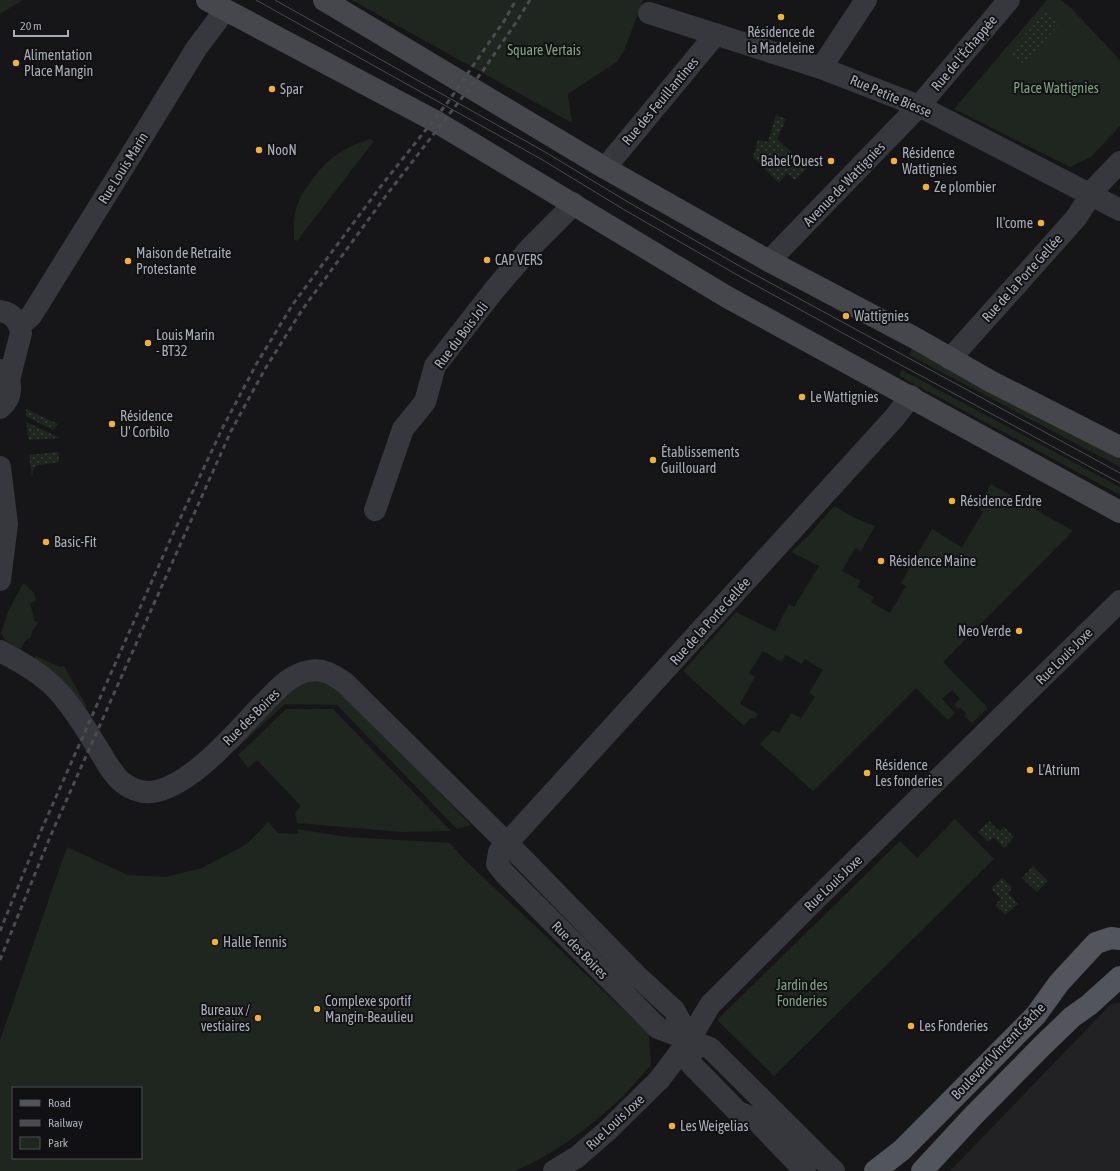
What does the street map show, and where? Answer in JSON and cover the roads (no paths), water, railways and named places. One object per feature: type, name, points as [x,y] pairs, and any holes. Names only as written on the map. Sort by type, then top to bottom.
[{"type":"main road","points":[[207,0],[435,121],[727,297],[911,396],[1120,512]]},
{"type":"main road","points":[[324,0],[605,168],[769,261],[914,338],[950,359],[1120,447]]},
{"type":"main road","name":"Boulevard Vincent Gâche","points":[[875,1171],[902,1150],[1036,1016],[1059,983],[1096,943],[1111,938],[1120,939]]},
{"type":"main road","name":"Boulevard Vincent Gâche","points":[[922,1171],[972,1116],[1042,1046],[1072,1017],[1089,1005],[1120,977]]},
{"type":"street","points":[[821,68],[866,0]]},
{"type":"street","name":"Rue de l'Échappée","points":[[919,106],[1009,0]]},
{"type":"street","name":"Rue Louis Marin","points":[[20,325],[31,316],[132,155],[196,49],[226,10]]},
{"type":"street","name":"Rue Petite Biesse","points":[[648,13],[821,68],[919,106],[1120,210]]},
{"type":"street","name":"Rue des Feuillantines","points":[[605,168],[716,34]]},
{"type":"street","name":"Avenue de Wattignies","points":[[769,261],[919,106]]},
{"type":"street","name":"Rue de la Porte Gellée","points":[[950,359],[1076,218],[1096,187],[1120,162]]},
{"type":"street","name":"Rue du Bois Joli","points":[[375,510],[403,429],[425,402],[435,366],[531,247],[571,207],[573,203]]},
{"type":"street","points":[[0,311],[16,318],[20,325],[21,333],[20,340],[8,352],[4,375],[10,388],[9,396],[0,408]]},
{"type":"street","name":"Rue de la Porte Gellée","points":[[507,843],[895,417],[911,396]]},
{"type":"street","points":[[0,467],[7,524],[0,580]]},
{"type":"street","name":"Rue Louis Joxe","points":[[554,1171],[577,1157],[607,1131],[659,1080],[690,1040],[710,1005],[1120,601]]},
{"type":"street","name":"Rue des Boires","points":[[0,651],[35,671],[57,690],[68,703],[116,776],[133,790],[146,793],[168,788],[183,780],[217,751],[278,688],[297,674],[321,670],[334,675],[345,683],[507,843],[499,852],[497,864],[505,874],[658,1028],[710,1048],[805,1171]]},
{"type":"street","name":"Rue des Boires","points":[[759,1110],[834,1171]]},
{"type":"tram line","points":[[256,0],[541,159],[623,209],[739,276],[1120,483]]},
{"type":"tram line","points":[[275,0],[545,152],[743,268],[1120,473]]},
{"type":"railway","points":[[503,23],[516,0]]},
{"type":"railway","points":[[0,960],[50,837],[231,431],[265,369],[302,310],[388,193],[482,72],[530,0]]},
{"type":"railway","points":[[0,931],[40,833],[171,538],[223,427],[257,363],[293,304],[381,186],[448,102],[506,18]]},
{"type":"place","name":"Résidence de la Madeleine","points":[[781,17]]},
{"type":"place","name":"Alimentation Place Mangin","points":[[16,63]]},
{"type":"place","name":"Spar","points":[[272,89]]},
{"type":"place","name":"NooN","points":[[259,150]]},
{"type":"place","name":"Babel'Ouest","points":[[831,161]]},
{"type":"place","name":"Résidence Wattignies","points":[[894,161]]},
{"type":"place","name":"Ze plombier","points":[[926,187]]},
{"type":"place","name":"Il'come","points":[[1041,223]]},
{"type":"place","name":"CAP VERS","points":[[487,260]]},
{"type":"place","name":"Maison de Retraite Protestante","points":[[128,261]]},
{"type":"place","name":"Wattignies","points":[[846,316]]},
{"type":"place","name":"Louis Marin - BT32","points":[[148,343]]},
{"type":"place","name":"Le Wattignies","points":[[802,397]]},
{"type":"place","name":"Résidence U' Corbilo","points":[[112,424]]},
{"type":"place","name":"Établissements Guillouard","points":[[653,460]]},
{"type":"place","name":"Résidence Erdre","points":[[952,501]]},
{"type":"place","name":"Basic-Fit","points":[[46,542]]},
{"type":"place","name":"Résidence Maine","points":[[881,561]]},
{"type":"place","name":"Neo Verde","points":[[1019,631]]},
{"type":"place","name":"L'Atrium","points":[[1030,770]]},
{"type":"place","name":"Résidence Les fonderies","points":[[867,773]]},
{"type":"place","name":"Halle Tennis","points":[[215,942]]},
{"type":"place","name":"Complexe sportif Mangin-Beaulieu","points":[[317,1009]]},
{"type":"place","name":"Bureaux / vestiaires","points":[[258,1018]]},
{"type":"place","name":"Les Fonderies","points":[[911,1026]]},
{"type":"place","name":"Les Weigelias","points":[[672,1126]]},
{"type":"park label","name":"Square Vertais","points":[[544,50]]},
{"type":"park label","name":"Place Wattignies","points":[[1056,88]]},
{"type":"park label","name":"Jardin des Fonderies","points":[[802,994]]}]
